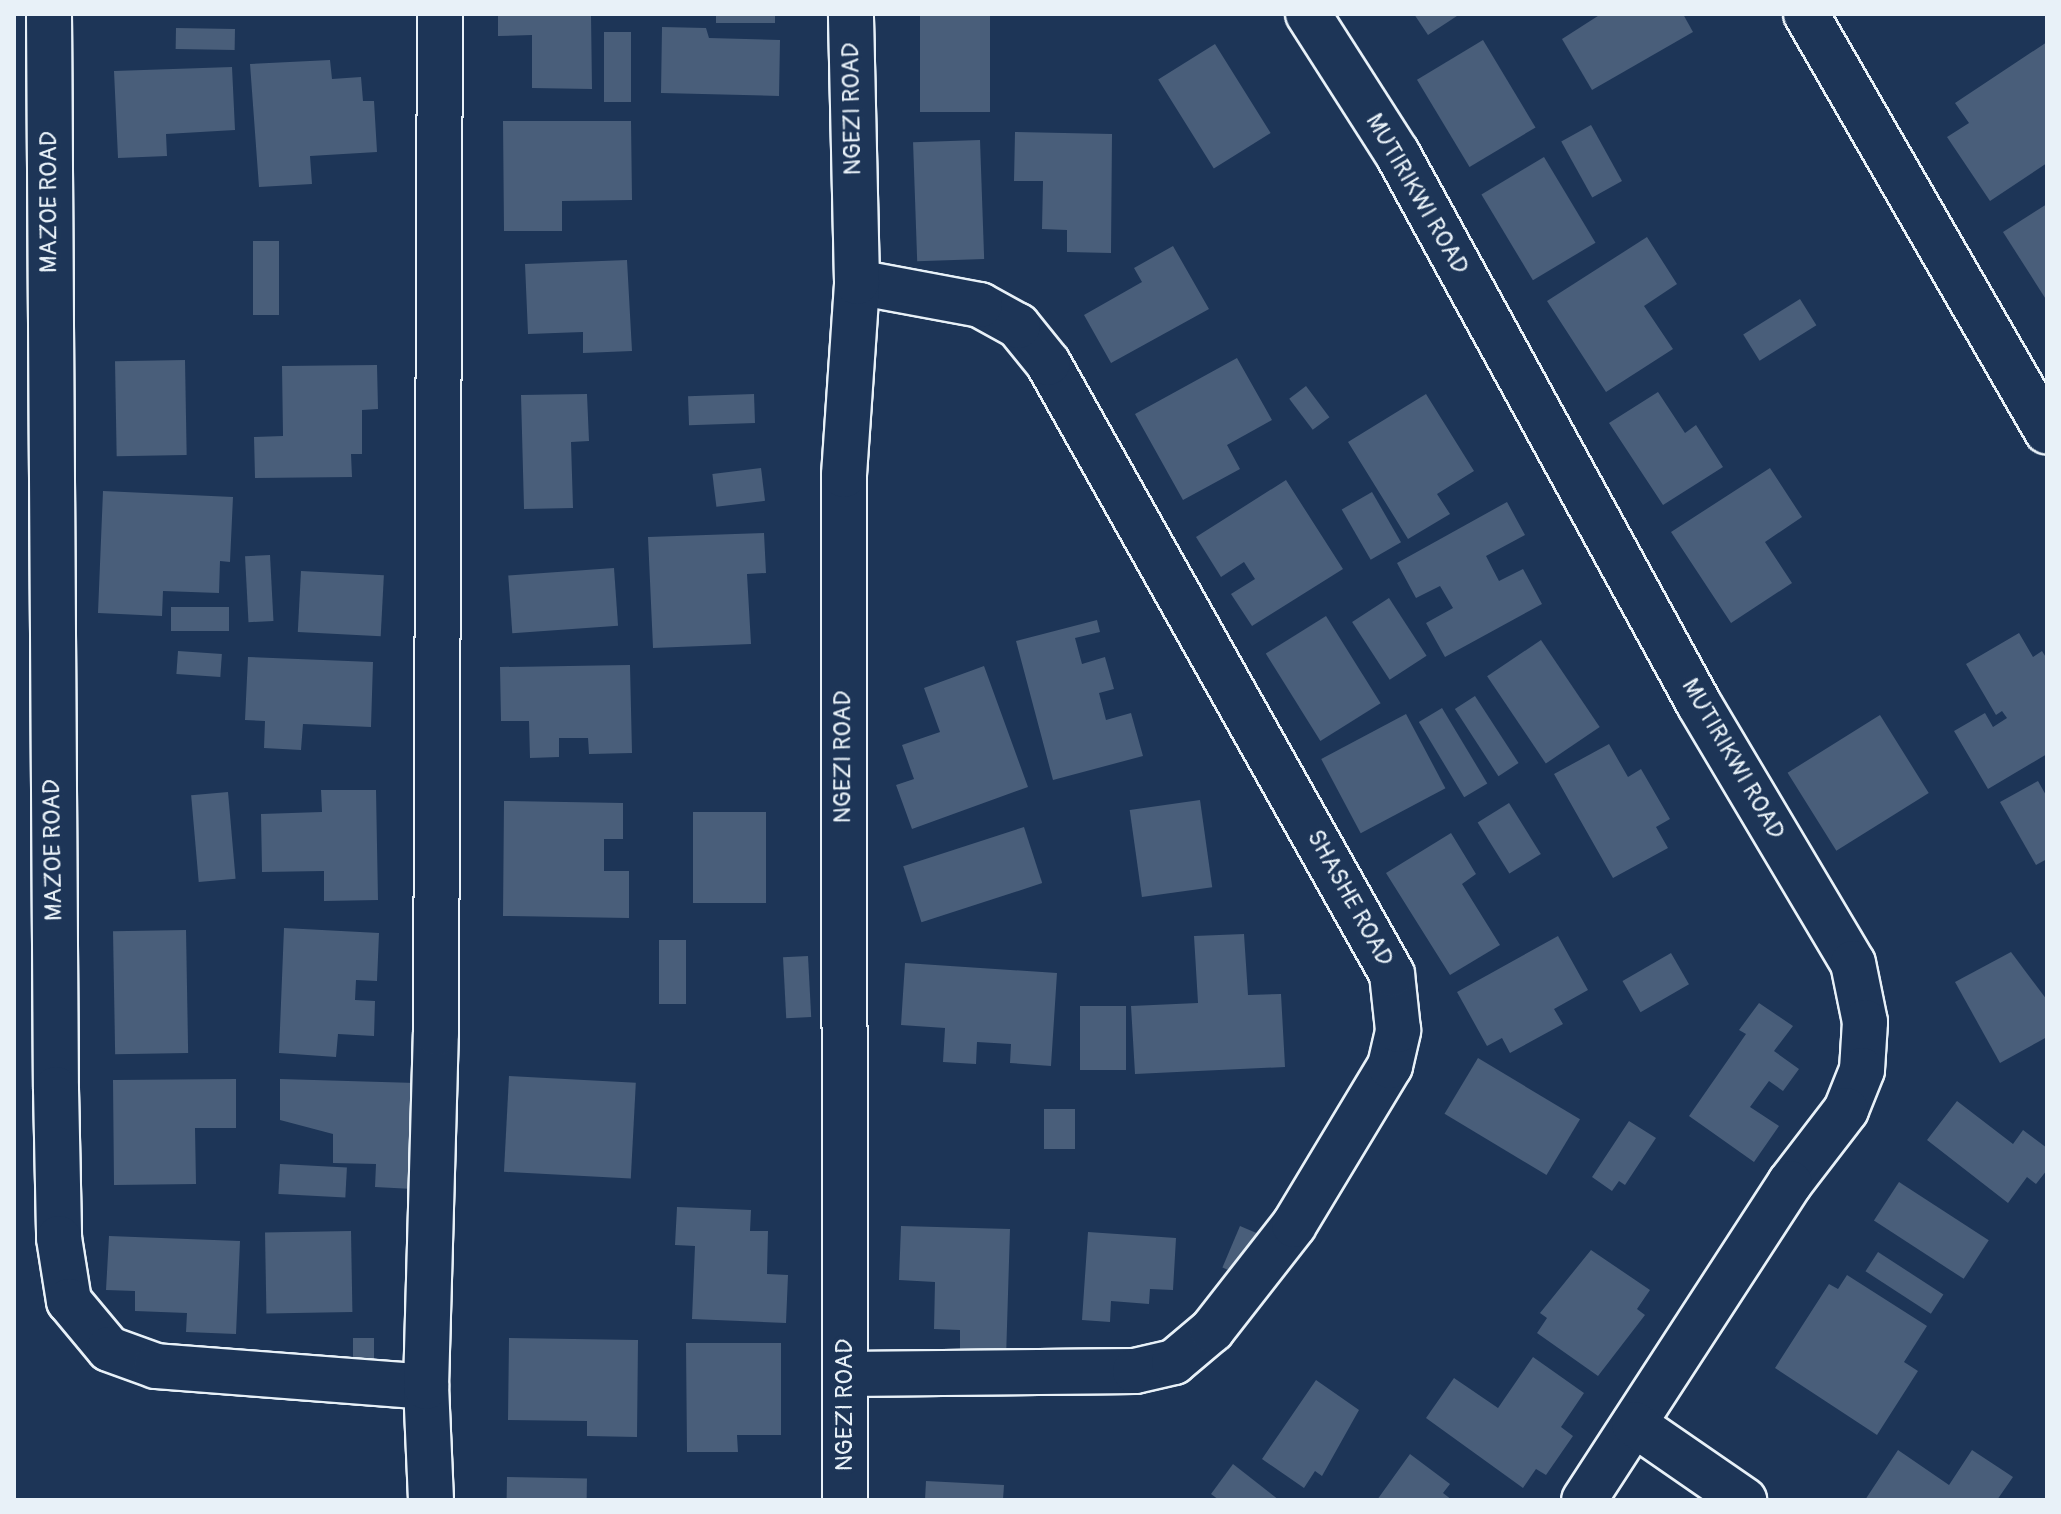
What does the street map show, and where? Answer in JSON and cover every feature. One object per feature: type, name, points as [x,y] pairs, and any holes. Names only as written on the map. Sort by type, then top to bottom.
[{"type":"street","name":"MAZOE ROAD","points":[[49,14],[56,1089],[59,1238],[69,1301],[109,1349],[156,1366],[426,1387]]},
{"type":"street","points":[[431,1500],[426,1387],[436,1033],[440,14]]},
{"type":"street","name":"NGEZI ROAD","points":[[845,1500],[844,475],[857,282],[851,14]]},
{"type":"street","name":"MUTIRIKWI ROAD","points":[[1308,14],[1397,153],[1699,704],[1853,963],[1865,1047],[1856,1091],[1584,1500]]},
{"type":"street","points":[[1806,14],[2047,431]]},
{"type":"street","name":"SHASHE ROAD","points":[[846,1374],[1121,1372],[1174,1362],[1212,1330],[1294,1225],[1390,1066],[1398,1030],[1392,974],[1048,363],[1018,326],[980,305],[857,282]]},
{"type":"street","points":[[1634,1424],[1744,1500]]},
{"type":"building","points":[[498,14],[591,14],[592,89],[532,88],[532,35],[498,36]]},
{"type":"building","points":[[716,14],[775,14],[775,23],[716,23]]},
{"type":"building","points":[[920,14],[990,14],[990,112],[920,112]]},
{"type":"building","points":[[1414,14],[1460,14],[1428,35]]},
{"type":"building","points":[[1601,14],[1683,14],[1693,32],[1592,90],[1562,39]]},
{"type":"building","points":[[662,27],[706,28],[709,38],[780,40],[779,96],[661,93]]},
{"type":"building","points":[[176,28],[235,29],[235,50],[176,49]]},
{"type":"building","points":[[604,32],[631,32],[631,102],[604,102]]},
{"type":"building","points":[[1483,40],[1536,127],[1470,167],[1417,80]]},
{"type":"building","points":[[2047,42],[2047,163],[1990,201],[1947,137],[1969,123],[1955,103]]},
{"type":"building","points":[[1215,44],[1271,133],[1214,169],[1158,80]]},
{"type":"building","points":[[330,60],[332,79],[361,77],[363,101],[374,101],[377,152],[310,156],[312,184],[259,187],[250,64]]},
{"type":"building","points":[[232,67],[235,130],[166,134],[167,156],[118,158],[114,71]]},
{"type":"building","points":[[503,121],[631,121],[632,200],[562,201],[562,231],[504,231]]},
{"type":"building","points":[[1591,125],[1622,181],[1592,197],[1561,141]]},
{"type":"building","points":[[1015,132],[1112,134],[1111,253],[1067,252],[1067,230],[1042,229],[1043,181],[1014,181]]},
{"type":"building","points":[[980,140],[984,259],[917,261],[913,142]]},
{"type":"building","points":[[1544,157],[1596,243],[1533,280],[1481,195]]},
{"type":"building","points":[[2047,204],[2047,301],[2003,232]]},
{"type":"building","points":[[1647,237],[1677,284],[1644,306],[1673,349],[1606,392],[1547,301]]},
{"type":"building","points":[[253,241],[279,241],[279,315],[253,315]]},
{"type":"building","points":[[1173,246],[1209,309],[1111,363],[1084,315],[1142,282],[1134,268]]},
{"type":"building","points":[[627,260],[632,351],[583,353],[583,332],[528,334],[525,264]]},
{"type":"building","points":[[1800,299],[1816,325],[1760,361],[1743,335]]},
{"type":"building","points":[[1237,358],[1272,420],[1227,445],[1240,469],[1183,500],[1135,414]]},
{"type":"building","points":[[185,360],[187,455],[117,456],[115,361]]},
{"type":"building","points":[[377,365],[378,409],[362,410],[362,454],[351,454],[352,477],[255,478],[254,437],[283,436],[282,366]]},
{"type":"building","points":[[1306,386],[1329,417],[1313,430],[1289,399]]},
{"type":"building","points":[[1658,392],[1685,433],[1696,425],[1723,467],[1663,505],[1609,423]]},
{"type":"building","points":[[587,394],[589,441],[571,442],[573,508],[524,509],[521,395]]},
{"type":"building","points":[[754,394],[755,423],[689,425],[688,396]]},
{"type":"building","points":[[1426,394],[1474,471],[1437,494],[1450,514],[1408,539],[1348,442]]},
{"type":"building","points":[[761,468],[765,501],[716,507],[712,474]]},
{"type":"building","points":[[1770,468],[1802,517],[1765,542],[1792,583],[1731,623],[1671,532]]},
{"type":"building","points":[[1286,480],[1343,569],[1252,626],[1231,594],[1255,579],[1244,562],[1221,577],[1196,537]]},
{"type":"building","points":[[103,491],[233,497],[230,562],[220,561],[219,593],[163,591],[162,616],[98,613]]},
{"type":"building","points":[[1372,492],[1401,542],[1371,560],[1342,510]]},
{"type":"building","points":[[1507,502],[1525,535],[1486,556],[1499,581],[1523,569],[1542,604],[1445,657],[1426,623],[1453,608],[1440,586],[1416,598],[1397,563]]},
{"type":"building","points":[[764,533],[766,573],[747,574],[751,644],[653,648],[648,537]]},
{"type":"building","points":[[270,555],[273,621],[248,622],[245,556]]},
{"type":"building","points":[[614,568],[618,626],[512,633],[508,575]]},
{"type":"building","points":[[301,571],[384,575],[381,636],[298,632]]},
{"type":"building","points":[[1389,598],[1427,656],[1390,680],[1352,622]]},
{"type":"building","points":[[171,607],[229,607],[229,631],[171,631]]},
{"type":"building","points":[[1326,616],[1381,703],[1320,741],[1266,654]]},
{"type":"building","points":[[1097,620],[1100,632],[1075,638],[1082,664],[1105,657],[1114,689],[1099,693],[1106,720],[1131,713],[1143,756],[1053,780],[1016,641]]},
{"type":"building","points":[[2019,633],[2033,657],[2042,651],[2047,659],[2047,754],[1988,789],[1954,731],[1985,713],[1993,727],[2007,718],[2002,711],[1996,715],[1966,664]]},
{"type":"building","points":[[1541,640],[1600,727],[1546,763],[1487,676]]},
{"type":"building","points":[[178,651],[222,654],[220,677],[176,674]]},
{"type":"building","points":[[248,657],[373,662],[371,727],[303,724],[301,750],[264,748],[265,721],[245,720]]},
{"type":"building","points":[[630,665],[632,753],[589,754],[588,738],[559,738],[559,757],[530,758],[529,721],[501,721],[500,667]]},
{"type":"building","points":[[984,666],[1028,787],[912,829],[896,785],[914,779],[902,745],[940,732],[924,688]]},
{"type":"building","points":[[1475,696],[1519,763],[1498,776],[1455,709]]},
{"type":"building","points":[[1442,708],[1487,783],[1464,797],[1419,722]]},
{"type":"building","points":[[1406,714],[1445,788],[1361,833],[1321,759]]},
{"type":"building","points":[[1880,715],[1929,793],[1836,851],[1788,773]]},
{"type":"building","points":[[1609,744],[1628,777],[1641,769],[1670,819],[1656,827],[1668,848],[1613,878],[1554,774]]},
{"type":"building","points":[[2038,781],[2047,797],[2047,859],[2036,865],[2000,802]]},
{"type":"building","points":[[321,790],[376,790],[378,900],[324,901],[324,871],[262,872],[261,814],[322,812]]},
{"type":"building","points":[[228,792],[236,879],[199,882],[191,795]]},
{"type":"building","points":[[1200,800],[1212,887],[1142,897],[1130,810]]},
{"type":"building","points":[[504,801],[623,803],[623,839],[604,839],[604,871],[629,871],[629,918],[503,916]]},
{"type":"building","points":[[1509,803],[1541,854],[1509,873],[1478,823]]},
{"type":"building","points":[[693,812],[766,812],[766,903],[693,903]]},
{"type":"building","points":[[1024,827],[1042,883],[921,922],[903,866]]},
{"type":"building","points":[[1451,833],[1476,874],[1462,884],[1500,945],[1450,975],[1386,873]]},
{"type":"building","points":[[284,928],[379,933],[377,981],[356,980],[355,1000],[375,1001],[374,1036],[338,1034],[336,1057],[279,1053]]},
{"type":"building","points":[[186,930],[188,1053],[115,1054],[113,931]]},
{"type":"building","points":[[1244,934],[1248,995],[1281,994],[1285,1067],[1135,1074],[1131,1006],[1198,1003],[1194,936]]},
{"type":"building","points":[[1558,936],[1588,990],[1554,1009],[1563,1024],[1510,1053],[1502,1038],[1487,1046],[1457,992]]},
{"type":"building","points":[[659,940],[686,940],[686,1004],[659,1004]]},
{"type":"building","points":[[2011,952],[2047,1000],[2047,1037],[2000,1063],[1955,982]]},
{"type":"building","points":[[1671,953],[1689,984],[1641,1012],[1623,981]]},
{"type":"building","points":[[808,956],[811,1017],[786,1018],[783,957]]},
{"type":"building","points":[[905,963],[1057,973],[1051,1066],[1010,1063],[1011,1044],[977,1042],[976,1064],[943,1062],[945,1028],[901,1025]]},
{"type":"building","points":[[1759,1003],[1793,1026],[1774,1051],[1799,1069],[1783,1091],[1769,1081],[1750,1107],[1779,1126],[1754,1162],[1689,1116],[1746,1034],[1739,1030]]},
{"type":"building","points":[[1080,1006],[1126,1006],[1126,1070],[1080,1070]]},
{"type":"building","points":[[1478,1058],[1580,1119],[1547,1175],[1445,1114]]},
{"type":"building","points":[[509,1076],[636,1083],[631,1179],[504,1172]]},
{"type":"building","points":[[236,1079],[236,1128],[195,1128],[196,1184],[114,1185],[113,1080]]},
{"type":"building","points":[[280,1079],[416,1083],[413,1189],[375,1187],[376,1164],[333,1163],[333,1134],[280,1120]]},
{"type":"building","points":[[1957,1101],[2013,1144],[2023,1130],[2047,1148],[2047,1170],[2036,1184],[2027,1177],[2008,1203],[1927,1140]]},
{"type":"building","points":[[1044,1109],[1075,1109],[1075,1149],[1044,1149]]},
{"type":"building","points":[[1629,1121],[1656,1138],[1625,1185],[1619,1181],[1612,1191],[1592,1177]]},
{"type":"building","points":[[280,1164],[347,1168],[345,1197],[278,1194]]},
{"type":"building","points":[[1899,1182],[1989,1240],[1964,1279],[1874,1221]]},
{"type":"building","points":[[677,1207],[751,1210],[750,1231],[768,1231],[767,1274],[788,1275],[786,1323],[692,1319],[695,1246],[675,1245]]},
{"type":"building","points":[[901,1226],[1010,1229],[1006,1359],[960,1357],[960,1330],[934,1329],[935,1282],[899,1280]]},
{"type":"building","points":[[1240,1226],[1261,1235],[1244,1276],[1222,1267]]},
{"type":"building","points":[[351,1231],[352,1312],[266,1313],[265,1233]]},
{"type":"building","points":[[1088,1232],[1176,1238],[1173,1290],[1150,1289],[1149,1304],[1111,1301],[1110,1322],[1082,1320]]},
{"type":"building","points":[[109,1236],[240,1241],[236,1334],[186,1332],[187,1313],[135,1311],[135,1291],[106,1290]]},
{"type":"building","points":[[1591,1250],[1650,1290],[1637,1309],[1645,1315],[1598,1376],[1537,1333],[1547,1318],[1540,1313]]},
{"type":"building","points":[[1878,1252],[1943,1294],[1931,1314],[1865,1271]]},
{"type":"building","points":[[1847,1275],[1927,1326],[1904,1362],[1918,1371],[1877,1435],[1775,1368],[1829,1284],[1838,1289]]},
{"type":"building","points":[[353,1338],[374,1338],[374,1373],[353,1373]]},
{"type":"building","points":[[509,1338],[638,1340],[637,1437],[587,1436],[587,1421],[508,1420]]},
{"type":"building","points":[[686,1343],[781,1343],[781,1435],[737,1435],[738,1452],[687,1452]]},
{"type":"building","points":[[1533,1357],[1584,1393],[1561,1427],[1573,1436],[1546,1475],[1536,1469],[1523,1488],[1426,1418],[1454,1378],[1498,1408]]},
{"type":"building","points":[[1316,1380],[1359,1410],[1322,1476],[1315,1471],[1304,1488],[1262,1459]]},
{"type":"building","points":[[1898,1450],[1949,1485],[1972,1450],[2013,1477],[1997,1500],[1865,1500]]},
{"type":"building","points":[[1410,1454],[1450,1484],[1443,1493],[1452,1500],[1377,1500]]},
{"type":"building","points":[[1233,1464],[1279,1500],[1219,1500],[1211,1494]]},
{"type":"building","points":[[507,1477],[587,1478],[587,1500],[507,1500]]},
{"type":"building","points":[[926,1481],[1004,1485],[1003,1500],[925,1500]]}]
